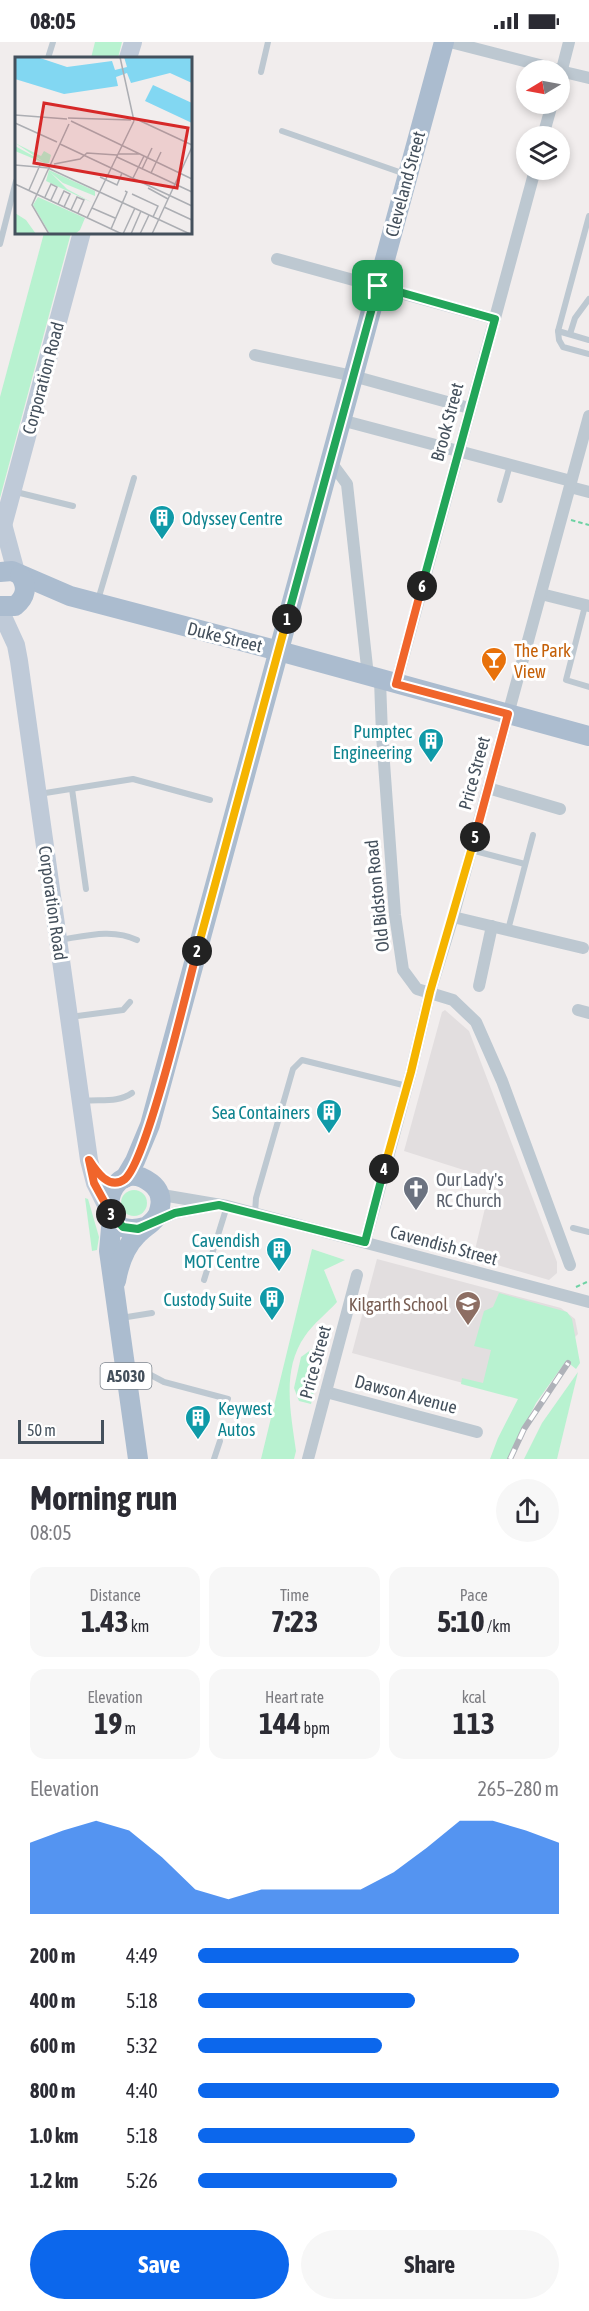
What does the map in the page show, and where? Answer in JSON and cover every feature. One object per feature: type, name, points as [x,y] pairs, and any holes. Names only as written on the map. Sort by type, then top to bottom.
[{"type":"main road","points":[[128,57],[133,42]]},
{"type":"main road","name":"Cleveland Street","points":[[122,1180],[135,1161],[150,1125],[444,42]]},
{"type":"main road","name":"Corporation Road","points":[[12,573],[2,530],[81,234]]},
{"type":"main road","points":[[12,573],[25,586],[22,600]]},
{"type":"main road","name":"Duke Street","points":[[12,573],[70,596],[98,604],[589,736]]},
{"type":"main road","name":"Duke Street","points":[[0,608],[9,607],[22,600],[70,596]]},
{"type":"main road","name":"Corporation Road","points":[[16,645],[22,600]]},
{"type":"main road","name":"Corporation Road","points":[[0,608],[16,645],[89,1160],[94,1183],[110,1214]]},
{"type":"main road","name":"Cleveland Street","points":[[150,1125],[148,1168],[157,1189]]},
{"type":"main road","points":[[89,1160],[100,1176],[110,1181],[141,1178],[157,1189],[161,1205],[159,1212],[148,1226],[130,1229],[117,1223],[110,1214],[111,1192],[122,1180]]},
{"type":"main road","name":"A5030","points":[[110,1214],[109,1251],[138,1459]]},
{"type":"main road","name":"A5030","points":[[114,1292],[123,1254],[133,1239],[148,1226]]},
{"type":"street","points":[[450,42],[516,60]]},
{"type":"street","points":[[564,60],[569,42]]},
{"type":"street","points":[[570,74],[589,78]]},
{"type":"street","name":"Brook Street","points":[[381,680],[458,450],[532,180]]},
{"type":"street","points":[[277,259],[495,319]]},
{"type":"street","points":[[255,355],[353,376],[469,408]]},
{"type":"street","name":"Price Street","points":[[365,1242],[430,992],[453,917],[589,417]]},
{"type":"street","points":[[341,420],[510,465],[589,492]]},
{"type":"street","name":"Old Bidston Road","points":[[330,461],[347,484],[381,680],[382,735],[394,903],[403,970],[417,989],[453,1000],[476,1022],[502,1081],[570,1265]]},
{"type":"street","points":[[541,594],[587,606]]},
{"type":"street","points":[[488,788],[560,809]]},
{"type":"street","points":[[453,917],[583,948]]},
{"type":"street","points":[[478,986],[492,926]]},
{"type":"street","name":"Cavendish Street","points":[[157,1189],[168,1196],[255,1214],[589,1302]]},
{"type":"street","name":"Cavendish Street","points":[[148,1226],[175,1213],[223,1206]]},
{"type":"street","name":"Price Street","points":[[308,1459],[357,1275]]},
{"type":"street","name":"Dawson Avenue","points":[[326,1392],[477,1432]]},
{"type":"lane","points":[[48,57],[53,42]]},
{"type":"lane","points":[[261,72],[268,42]]},
{"type":"lane","points":[[282,131],[408,175]]},
{"type":"lane","points":[[0,244],[15,185]]},
{"type":"lane","points":[[589,216],[558,331],[563,347],[589,354]]},
{"type":"lane","points":[[570,334],[575,318],[589,299]]},
{"type":"lane","points":[[558,331],[589,340]]},
{"type":"lane","points":[[500,500],[510,465]]},
{"type":"lane","points":[[98,604],[134,478]]},
{"type":"lane","points":[[12,491],[73,506]]},
{"type":"lane","points":[[587,606],[566,680],[589,687]]},
{"type":"lane","points":[[38,794],[133,779],[210,800]]},
{"type":"lane","points":[[72,789],[86,889]]},
{"type":"lane","points":[[508,930],[533,835]]},
{"type":"lane","points":[[471,850],[525,864]]},
{"type":"lane","points":[[59,940],[115,933],[137,940]]},
{"type":"lane","points":[[69,1017],[123,1010],[130,1002]]},
{"type":"lane","points":[[255,1214],[256,1198],[293,1069],[302,1060],[407,1086]]},
{"type":"lane","points":[[80,1102],[111,1100],[132,1093]]},
{"type":"lane","points":[[204,1280],[223,1206]]},
{"type":"lane","points":[[573,1228],[589,1232]]},
{"type":"lane","points":[[117,1319],[153,1313]]},
{"type":"lane","points":[[126,1375],[147,1373],[164,1382],[228,1399]]},
{"type":"lane","points":[[214,1459],[220,1441]]},
{"type":"path","points":[[562,518],[589,525]]},
{"type":"shaded area","points":[[445,1010],[469,1031],[557,1262],[557,1273],[549,1280],[473,1258],[492,1179],[404,1151],[442,1012]]},
{"type":"shaded area","name":"Kilgarth School","points":[[377,1259],[561,1308],[575,1319],[578,1334],[536,1376],[522,1399],[352,1353]]},
{"type":"green space","points":[[95,42],[122,42],[118,57],[91,57]]},
{"type":"green space","points":[[44,234],[71,234],[0,498],[0,397]]},
{"type":"green space","points":[[134,1190],[143,1194],[147,1203],[143,1212],[134,1216],[125,1212],[121,1203],[125,1194]]},
{"type":"green space","points":[[85,1198],[88,1199],[99,1237],[97,1250],[92,1251]]},
{"type":"green space","points":[[312,1249],[345,1260],[324,1270],[337,1302],[305,1336],[293,1363],[290,1378],[290,1407],[296,1451],[294,1459],[261,1459]]},
{"type":"green space","points":[[499,1293],[567,1312],[572,1319],[580,1363],[576,1369],[566,1361],[536,1403],[508,1459],[490,1459],[518,1399],[461,1384],[462,1378],[483,1383],[491,1350],[474,1346],[484,1311],[493,1307]]},
{"type":"green space","points":[[312,1349],[324,1352],[311,1404],[299,1401],[294,1388],[301,1357]]},
{"type":"green space","points":[[578,1372],[557,1459],[524,1459],[542,1423]]},
{"type":"railway","points":[[510,1459],[524,1429],[568,1363]]},
{"type":"place","name":"Odyssey Centre","points":[[162,541]]},
{"type":"place","name":"The Park View","points":[[494,683]]},
{"type":"place","name":"Pumptec Engineering","points":[[431,764]]},
{"type":"place","name":"Sea Containers","points":[[329,1135]]},
{"type":"place","name":"Our Lady's RC Church","points":[[416,1212]]},
{"type":"place","name":"Cavendish MOT Centre","points":[[279,1273]]},
{"type":"place","name":"Custody Suite","points":[[272,1322]]},
{"type":"place","name":"Kilgarth School","points":[[468,1327]]},
{"type":"place","name":"Keywest Autos","points":[[198,1441]]},
{"type":"route","points":[[378,286],[495,319],[396,684],[508,714],[453,917],[430,992],[365,1242],[219,1205],[175,1213],[145,1227],[130,1229],[117,1223],[112,1217],[94,1183],[89,1160],[100,1176],[119,1182],[125,1178],[135,1161],[150,1125],[378,286]]}]
